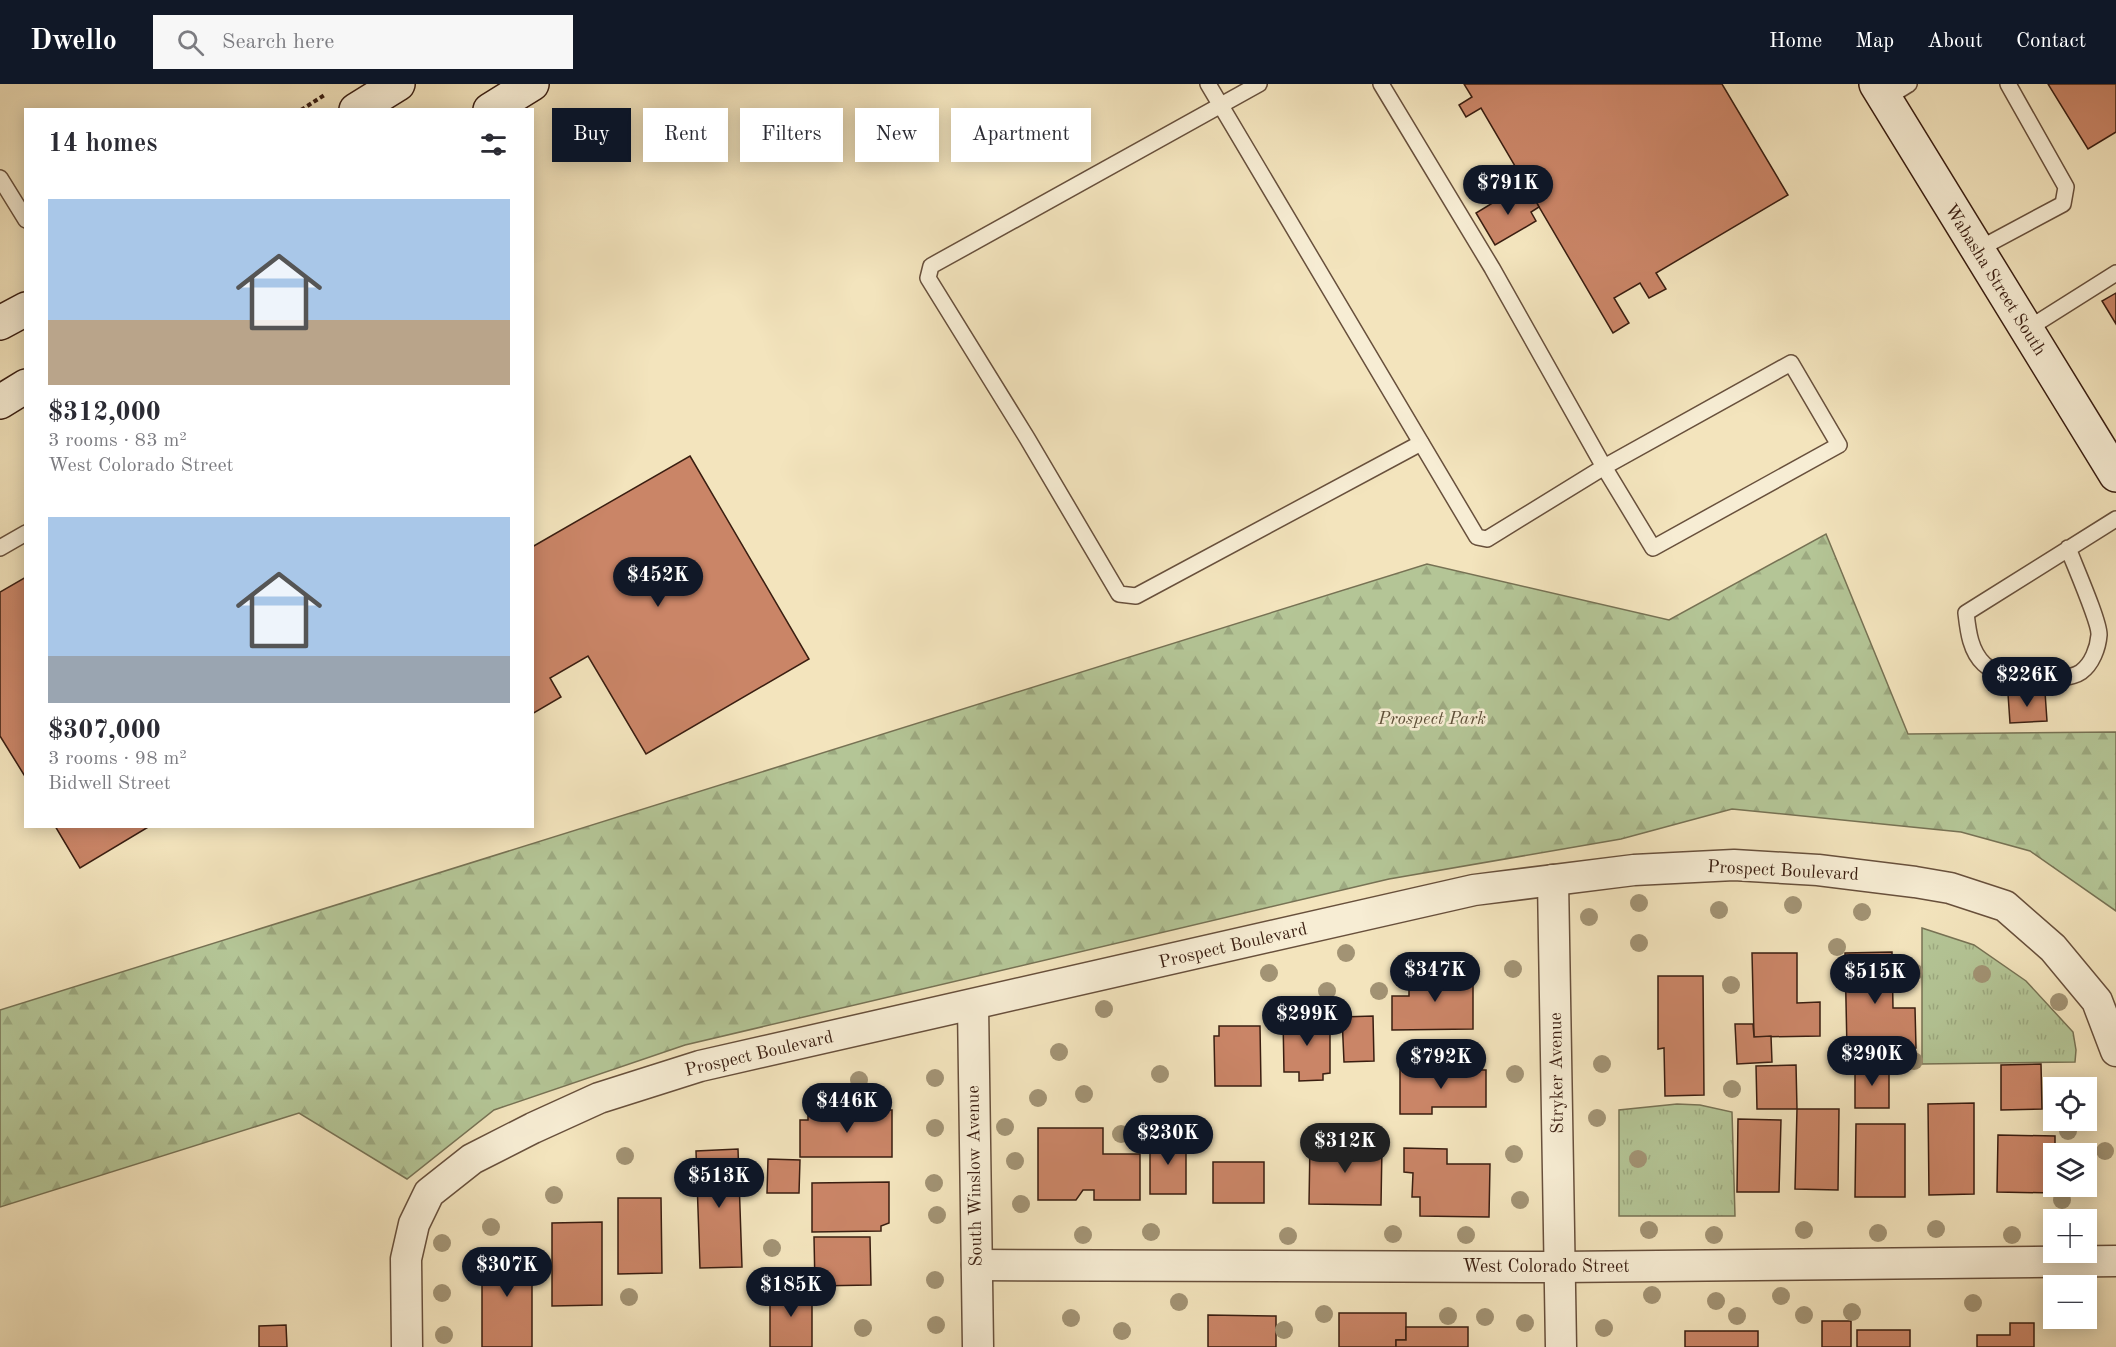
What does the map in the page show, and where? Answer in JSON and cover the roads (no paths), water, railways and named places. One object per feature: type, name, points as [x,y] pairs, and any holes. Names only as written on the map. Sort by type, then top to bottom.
[{"type":"main road","points":[[345,99],[398,84]]},
{"type":"main road","points":[[493,108],[532,84]]},
{"type":"main road","name":"Wabasha Street South","points":[[1890,89],[1977,250],[2116,475]]},
{"type":"main road","points":[[0,324],[24,310]]},
{"type":"main road","points":[[0,402],[24,388]]},
{"type":"street","name":"Prospect Boulevard","points":[[407,1347],[406,1259],[414,1224],[429,1193],[472,1159],[599,1098],[700,1066],[1474,890],[1634,870],[1734,865],[1818,870],[1950,888],[2005,906],[2053,948],[2097,1001],[2116,1051]]},
{"type":"street","name":"Stryker Avenue","points":[[1553,880],[1561,1347]]},
{"type":"street","name":"South Winslow Avenue","points":[[973,1005],[978,1347]]},
{"type":"street","name":"West Colorado Street","points":[[977,1265],[1560,1267],[2116,1261]]},
{"type":"lane","points":[[1208,84],[1477,537],[1487,539],[1604,467],[1791,363],[1839,445],[1653,548],[1604,467],[1492,268],[1381,84]]},
{"type":"lane","points":[[1260,84],[931,266],[928,278],[1027,438],[1119,594],[1136,596],[1421,443]]},
{"type":"lane","points":[[1977,250],[2063,204],[2066,187],[2008,84]]},
{"type":"lane","points":[[0,178],[24,217]]},
{"type":"lane","points":[[2026,330],[2116,273]]},
{"type":"lane","points":[[2068,548],[2099,633],[2094,656],[2081,672],[2063,677],[2016,677],[1999,674],[1984,665],[1969,635],[1966,613],[2068,548],[2116,519]]},
{"type":"lane","points":[[0,548],[24,534]]},
{"type":"park label","name":"Prospect Park","points":[[1432,719]]}]
